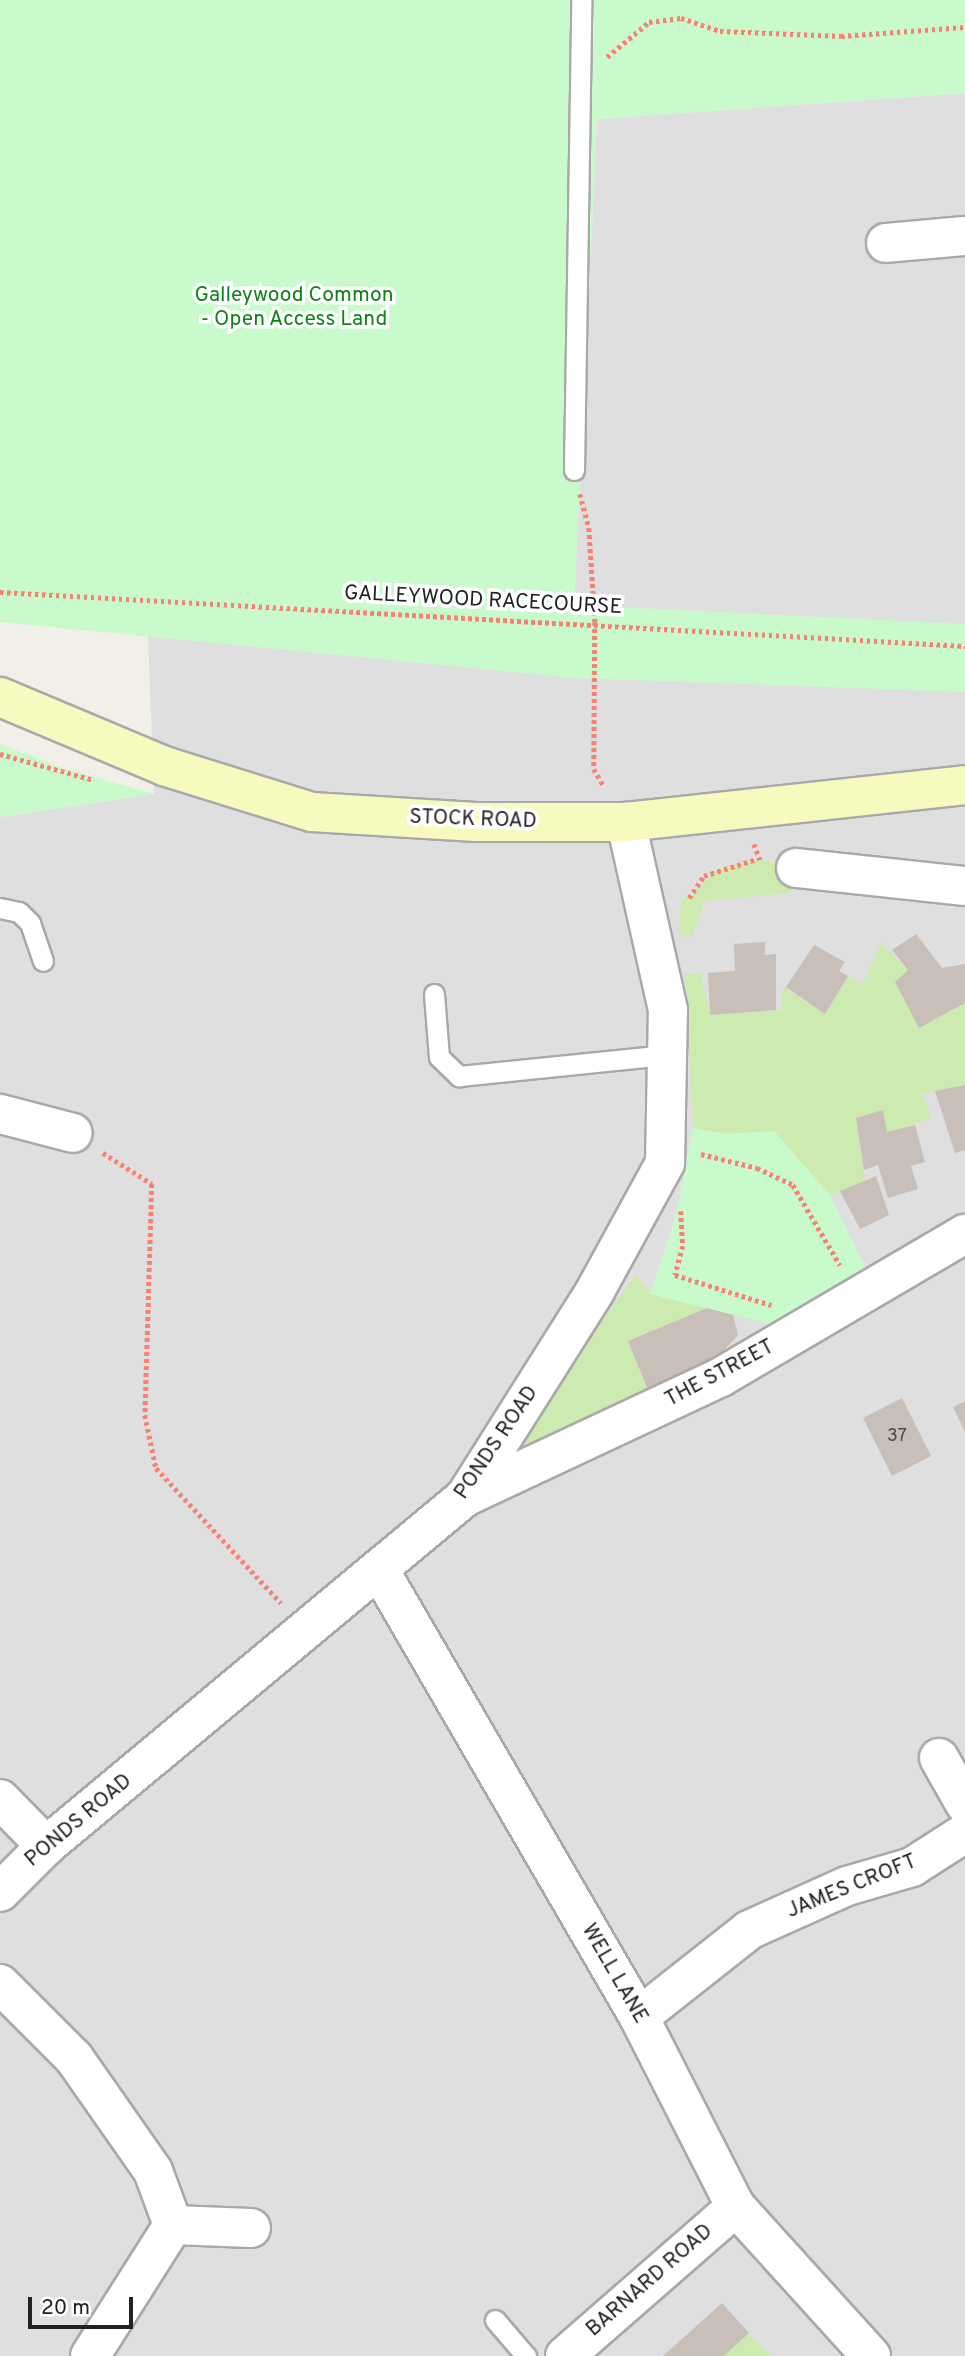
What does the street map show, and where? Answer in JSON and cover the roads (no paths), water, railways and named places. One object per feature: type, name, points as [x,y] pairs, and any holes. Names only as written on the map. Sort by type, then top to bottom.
[{"type":"main road","name":"STOCK ROAD","points":[[0,697],[164,766],[312,812],[476,822],[626,822],[965,785]]},
{"type":"street","points":[[886,243],[965,236]]},
{"type":"street","name":"PONDS ROAD","points":[[0,1892],[46,1846],[381,1573],[465,1497],[653,1186],[665,1163],[668,1010],[626,822]]},
{"type":"street","points":[[796,867],[965,886]]},
{"type":"street","points":[[0,1114],[73,1133]]},
{"type":"street","name":"THE STREET","points":[[465,1497],[721,1377],[965,1234]]},
{"type":"street","name":"WELL LANE","points":[[381,1573],[639,2017],[736,2207],[871,2356]]},
{"type":"street","points":[[939,1758],[965,1804]]},
{"type":"street","points":[[0,1800],[46,1846]]},
{"type":"street","name":"JAMES CROFT","points":[[639,2017],[748,1930],[847,1886],[912,1867],[965,1833]]},
{"type":"street","points":[[0,1984],[74,2058],[153,2171],[173,2225]]},
{"type":"street","name":"BARNARD ROAD","points":[[565,2356],[736,2207]]},
{"type":"street","points":[[173,2225],[251,2228]]},
{"type":"street","points":[[90,2356],[173,2225]]},
{"type":"lane","points":[[574,470],[582,77],[581,0]]},
{"type":"lane","points":[[0,908],[19,912],[30,923],[43,961]]},
{"type":"lane","points":[[434,994],[439,1058],[459,1076],[667,1055]]},
{"type":"lane","points":[[495,2320],[526,2356]]},
{"type":"park label","name":"Galleywood Common - Open Access Land","points":[[294,308]]}]
